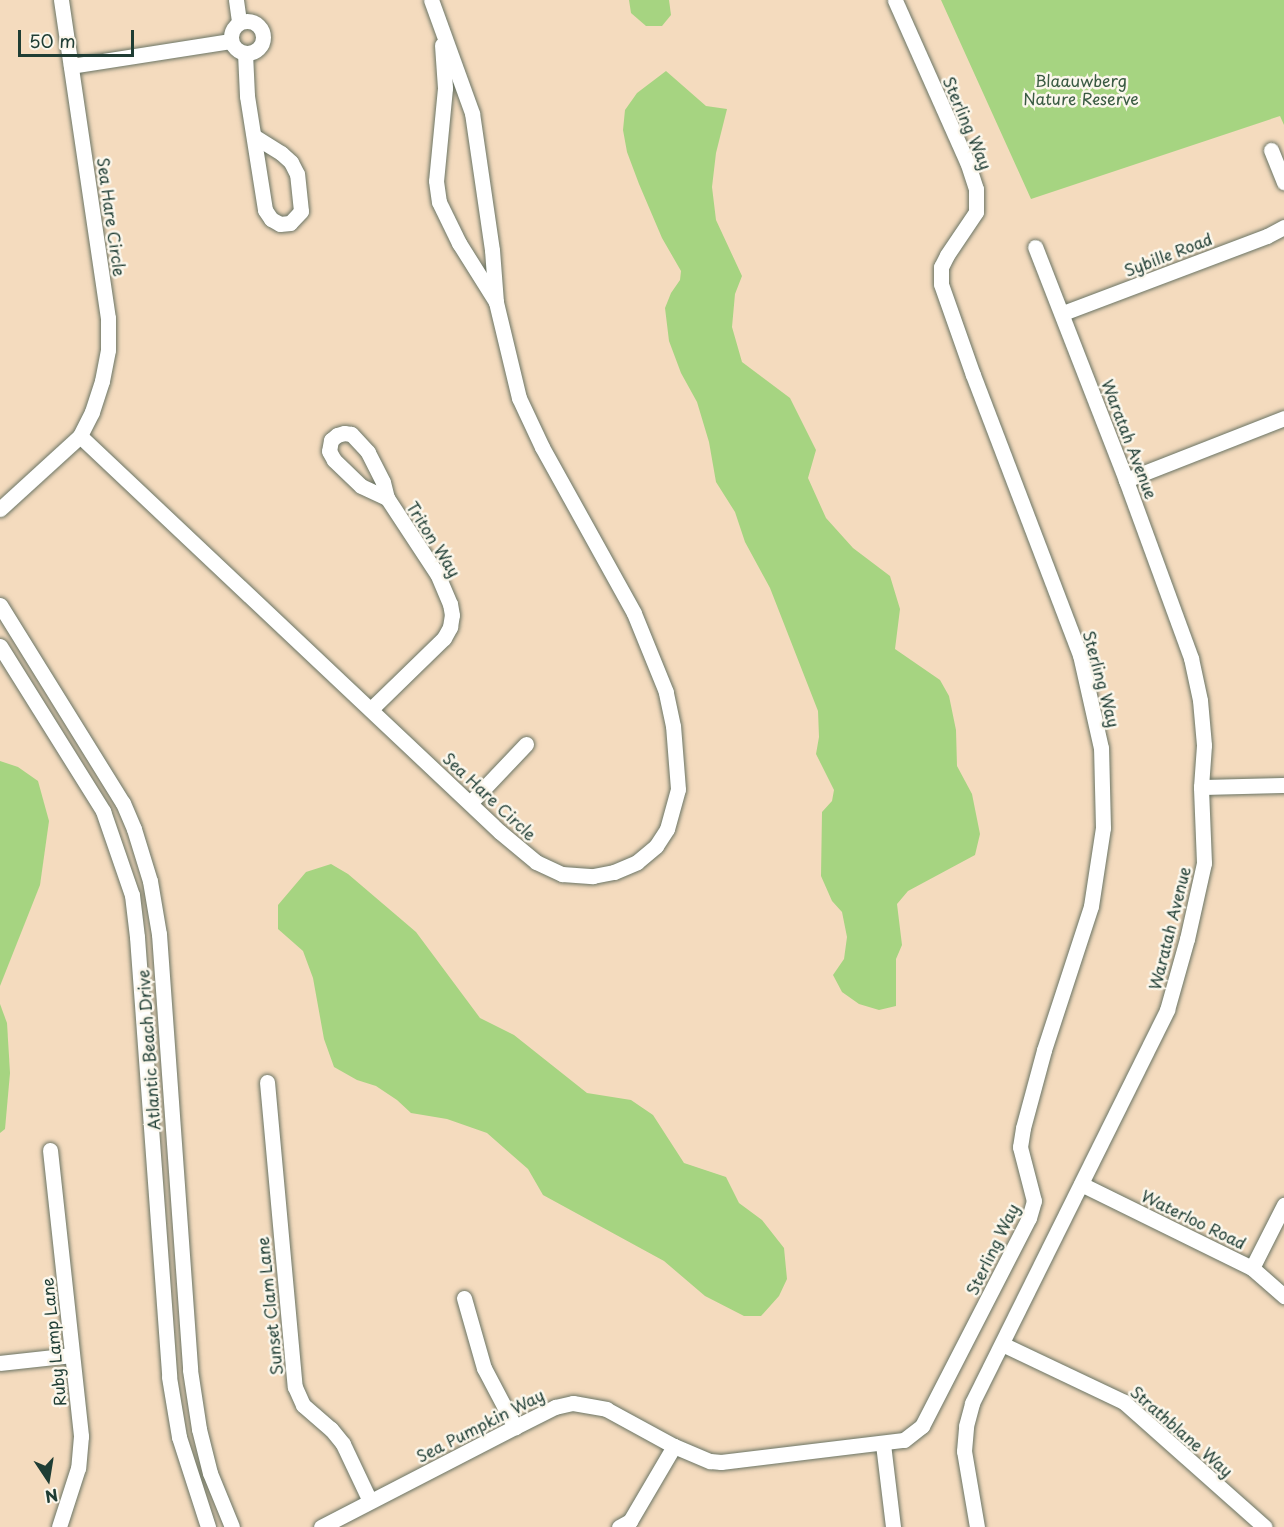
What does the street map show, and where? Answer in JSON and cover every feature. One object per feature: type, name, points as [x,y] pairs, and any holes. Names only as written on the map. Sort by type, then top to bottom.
[{"type":"street","name":"Sea Hare Circle","points":[[0,509],[80,436],[92,412],[102,381],[108,350],[108,318],[61,0]]},
{"type":"street","points":[[236,0],[239,22]]},
{"type":"street","name":"Sea Hare Circle","points":[[80,436],[471,802],[500,832],[536,862],[562,874],[593,876],[614,872],[637,862],[656,846],[667,829],[678,789],[673,726],[660,672],[634,613],[528,418],[511,372],[496,302],[492,250],[472,113],[431,0]]},
{"type":"street","name":"Sterling Way","points":[[895,0],[967,162],[976,189],[976,212],[941,267],[941,284],[973,375],[1080,655],[1101,748],[1102,807],[1102,828],[1091,906],[1044,1050],[1023,1128],[1020,1147],[1034,1201],[1032,1210],[922,1426],[904,1440]]},
{"type":"street","points":[[253,21],[263,31],[262,45],[251,53],[245,53],[234,47],[231,41],[232,30],[239,22],[253,21]]},
{"type":"street","name":"Sea Hare Circle","points":[[439,22],[445,88],[436,155],[439,201],[459,243],[496,302]]},
{"type":"street","points":[[71,66],[231,41]]},
{"type":"street","points":[[245,53],[247,96],[265,210],[271,219],[279,224],[290,223],[301,211],[297,174],[291,162],[281,153],[254,136]]},
{"type":"street","points":[[1271,150],[1284,183]]},
{"type":"street","name":"Sybille Road","points":[[1063,313],[1267,236],[1284,227]]},
{"type":"street","name":"Waratah Avenue","points":[[978,1527],[964,1451],[966,1426],[972,1402],[1167,1010],[1187,939],[1204,863],[1202,787],[1204,745],[1200,700],[1191,658],[1063,313],[1035,247]]},
{"type":"street","points":[[1126,480],[1284,418]]},
{"type":"street","name":"Triton Way","points":[[371,709],[444,638],[450,627],[452,615],[437,574],[387,498]]},
{"type":"street","name":"Atlantic Beach Drive","points":[[0,605],[123,804],[134,829],[150,881],[159,934],[188,1350],[199,1429],[210,1473],[232,1527]]},
{"type":"street","name":"Atlantic Beach Drive","points":[[0,646],[103,811],[115,840],[132,895],[167,1353],[179,1437],[208,1527]]},
{"type":"street","points":[[471,802],[526,744]]},
{"type":"street","points":[[74,762],[90,752]]},
{"type":"street","points":[[1202,787],[1284,785]]},
{"type":"street","points":[[137,937],[159,934]]},
{"type":"street","name":"Sunset Clam Lane","points":[[267,1083],[295,1387],[303,1405],[331,1429],[343,1444],[370,1501]]},
{"type":"street","points":[[152,1144],[172,1144]]},
{"type":"street","name":"Ruby Lamp Lane","points":[[50,1150],[81,1451],[59,1527]]},
{"type":"street","name":"Waterloo Road","points":[[1081,1184],[1252,1268],[1284,1296]]},
{"type":"street","points":[[1252,1268],[1284,1205]]},
{"type":"street","points":[[464,1298],[484,1368],[514,1427]]},
{"type":"street","name":"Strathblane Way","points":[[1002,1344],[1124,1402],[1265,1527]]},
{"type":"street","points":[[167,1353],[188,1350]]},
{"type":"street","points":[[0,1363],[72,1354]]},
{"type":"street","name":"Sea Pumpkin Way","points":[[321,1527],[555,1407],[586,1403],[606,1408],[674,1446],[704,1459],[721,1462],[904,1440]]},
{"type":"street","points":[[883,1444],[893,1527]]},
{"type":"street","points":[[627,1525],[674,1446]]},
{"type":"green space","points":[[629,0],[669,0],[671,15],[662,26],[646,26],[631,13]]},
{"type":"green space","name":"Blaauwberg Nature Reserve","points":[[941,0],[1284,0],[1284,125],[1280,116],[1031,199]]},
{"type":"green space","points":[[666,71],[706,106],[727,109],[716,153],[712,187],[716,220],[742,276],[735,294],[732,327],[742,362],[790,398],[816,450],[808,478],[826,518],[853,548],[890,576],[900,609],[895,649],[940,680],[949,696],[956,730],[957,766],[972,794],[980,834],[975,855],[908,891],[897,904],[902,945],[896,959],[896,1006],[879,1010],[859,1004],[842,992],[833,975],[844,959],[847,937],[842,912],[832,901],[821,876],[822,812],[832,801],[834,790],[816,754],[819,737],[818,711],[770,588],[745,542],[735,512],[716,482],[709,442],[697,402],[681,373],[669,341],[665,308],[680,280],[681,271],[662,238],[639,184],[627,152],[623,130],[625,110],[637,93]]},
{"type":"green space","points":[[0,761],[18,767],[38,781],[49,821],[40,885],[0,986]]},
{"type":"green space","points":[[331,864],[348,874],[416,932],[480,1018],[514,1035],[587,1093],[631,1100],[653,1115],[684,1163],[726,1177],[739,1203],[762,1220],[784,1248],[787,1279],[779,1296],[761,1316],[744,1316],[705,1296],[664,1261],[543,1195],[528,1169],[487,1133],[447,1119],[411,1113],[376,1086],[357,1080],[334,1067],[324,1039],[313,978],[303,951],[278,929],[278,905],[306,872]]},
{"type":"green space","points":[[0,1004],[7,1023],[10,1073],[5,1129],[0,1133]]}]
